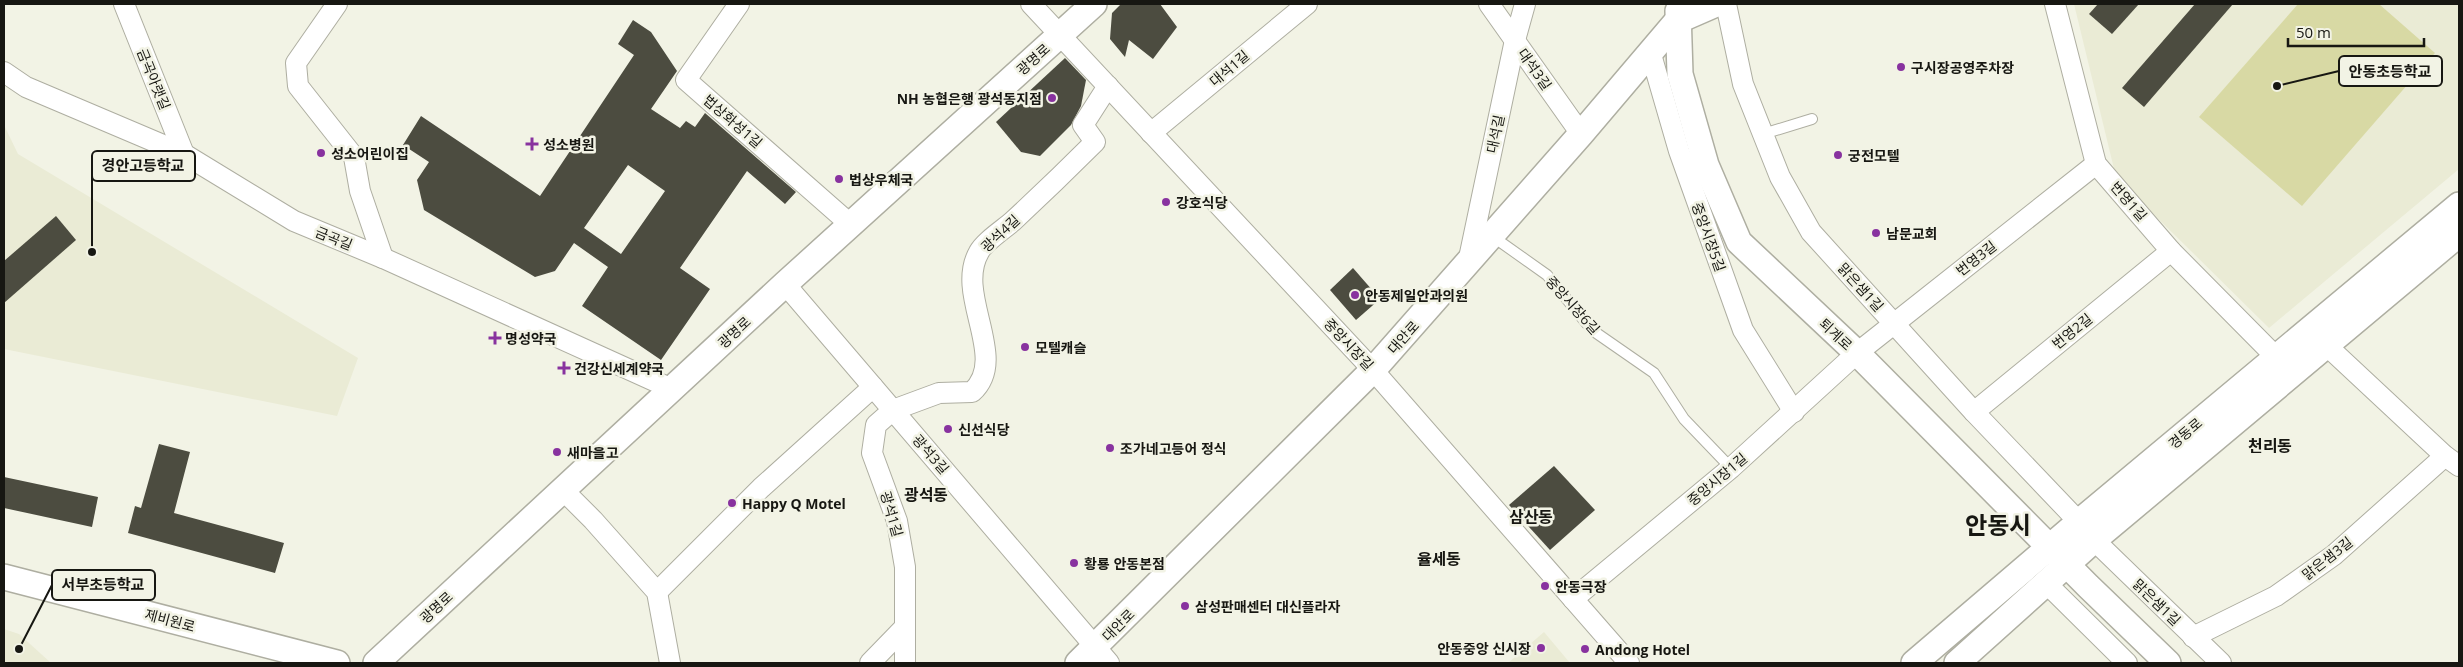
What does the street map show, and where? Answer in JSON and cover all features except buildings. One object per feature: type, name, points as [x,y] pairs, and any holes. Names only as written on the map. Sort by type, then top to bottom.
[{"type":"street","points":[[337,4],[296,62],[298,86],[354,157],[360,191],[383,258]]},
{"type":"street","name":"법상화성1길","points":[[739,4],[686,80],[850,224]]},
{"type":"street","name":"중앙시장길","points":[[1031,4],[1373,370],[1629,663]]},
{"type":"street","name":"광명로","points":[[376,663],[850,224],[1094,4]]},
{"type":"street","name":"대석1길","points":[[1151,133],[1307,4]]},
{"type":"street","name":"대석3길","points":[[1489,4],[1581,134]]},
{"type":"street","name":"대석길","points":[[1468,264],[1515,40],[1525,4]]},
{"type":"street","name":"대안로","points":[[1094,658],[1373,370],[1581,134],[1650,51],[1678,12],[1716,4]]},
{"type":"street","name":"맑은샘1길","points":[[1726,4],[1744,84],[1780,177],[1811,232],[1974,412],[2086,531],[2220,663]]},
{"type":"street","name":"번영1길","points":[[2055,4],[2096,164],[2171,251],[2276,357]]},
{"type":"street","name":"금곡아랫길","points":[[130,5],[184,154]]},
{"type":"street","name":"퇴계로","points":[[1678,12],[1680,74],[1706,165],[1739,242],[1857,353],[2067,565],[2168,663]]},
{"type":"street","name":"중앙시장5길","points":[[1650,51],[1679,151],[1743,330],[1794,412]]},
{"type":"street","name":"금곡길","points":[[4,72],[26,87],[184,154],[294,221],[383,258],[672,390]]},
{"type":"street","name":"광석4길","points":[[893,410],[939,393],[972,392],[981,384],[986,350],[977,318],[971,279],[979,251],[1050,187],[1095,142],[1083,125],[1108,86]]},
{"type":"street","name":"번영3길","points":[[1857,353],[2096,164]]},
{"type":"street","name":"경동로","points":[[1957,663],[2067,565],[2086,531],[2276,357],[2459,205]]},
{"type":"street","name":"경동로","points":[[1914,663],[2049,547],[2086,531],[2326,345],[2459,234]]},
{"type":"street","name":"번영2길","points":[[1974,412],[2171,251]]},
{"type":"street","name":"광석3길","points":[[785,284],[893,410],[1094,658]]},
{"type":"street","points":[[2326,345],[2452,461]]},
{"type":"street","name":"중앙시장1길","points":[[1573,599],[1731,468],[1857,353]]},
{"type":"street","points":[[657,592],[761,488],[873,386]]},
{"type":"street","name":"광석1길","points":[[893,410],[876,425],[872,454],[897,521],[905,567],[905,663]]},
{"type":"street","name":"맑은샘3길","points":[[2193,637],[2276,596],[2334,555],[2452,461]]},
{"type":"street","points":[[563,490],[593,520],[657,592],[670,663]]},
{"type":"street","name":"제비원로","points":[[4,576],[337,663]]},
{"type":"street","points":[[2047,584],[2127,663]]},
{"type":"street","points":[[870,663],[904,628]]},
{"type":"lane","points":[[1763,134],[1812,119]]},
{"type":"lane","name":"중앙시장6길","points":[[1490,235],[1547,275],[1592,330],[1654,373],[1684,419],[1731,468]]},
{"type":"shaded area","points":[[2074,4],[2459,4],[2459,169],[2269,328],[2116,177]]},
{"type":"shaded area","points":[[4,125],[18,154],[358,358],[337,416],[4,349]]},
{"type":"shaded area","points":[[4,629],[19,634],[51,663],[4,663]]},
{"type":"shaded area","name":"안동중앙 신시장","points":[[1544,632],[1570,663],[1508,663]]},
{"type":"green space","points":[[2298,4],[2379,4],[2435,53],[2302,206],[2199,117]]},
{"type":"place","name":"구시장공영주차장","points":[[1901,67]]},
{"type":"place","name":"안동초등학교","points":[[2277,86]]},
{"type":"place","name":"NH 농협은행 광석동지점","points":[[1052,98]]},
{"type":"place","name":"성소병원","points":[[532,144]]},
{"type":"place","name":"성소어린이집","points":[[321,153]]},
{"type":"place","name":"궁전모텔","points":[[1838,155]]},
{"type":"place","name":"법상우체국","points":[[839,179]]},
{"type":"place","name":"강호식당","points":[[1166,202]]},
{"type":"place","name":"남문교회","points":[[1876,233]]},
{"type":"place","name":"경안고등학교","points":[[92,252]]},
{"type":"place","name":"안동제일안과의원","points":[[1355,295]]},
{"type":"place","name":"명성약국","points":[[495,338]]},
{"type":"place","name":"모텔캐슬","points":[[1025,347]]},
{"type":"place","name":"건강신세계약국","points":[[564,368]]},
{"type":"place","name":"신선식당","points":[[948,429]]},
{"type":"place","name":"조가네고등어 정식","points":[[1110,448]]},
{"type":"place","name":"새마을고","points":[[557,452]]},
{"type":"place","name":"Happy Q Motel","points":[[732,503]]},
{"type":"place","name":"황룡 안동본점","points":[[1074,563]]},
{"type":"place","name":"안동극장","points":[[1545,586]]},
{"type":"place","name":"삼성판매센터 대신플라자","points":[[1185,606]]},
{"type":"place","name":"안동중앙 신시장","points":[[1541,648]]},
{"type":"place","name":"서부초등학교","points":[[19,649]]},
{"type":"place","name":"Andong Hotel","points":[[1585,649]]},
{"type":"district","name":"천리동","points":[[2270,446]]},
{"type":"district","name":"광석동","points":[[926,495]]},
{"type":"district","name":"삼산동","points":[[1531,517]]},
{"type":"district","name":"안동시","points":[[1998,524]]},
{"type":"district","name":"율세동","points":[[1439,559]]}]
